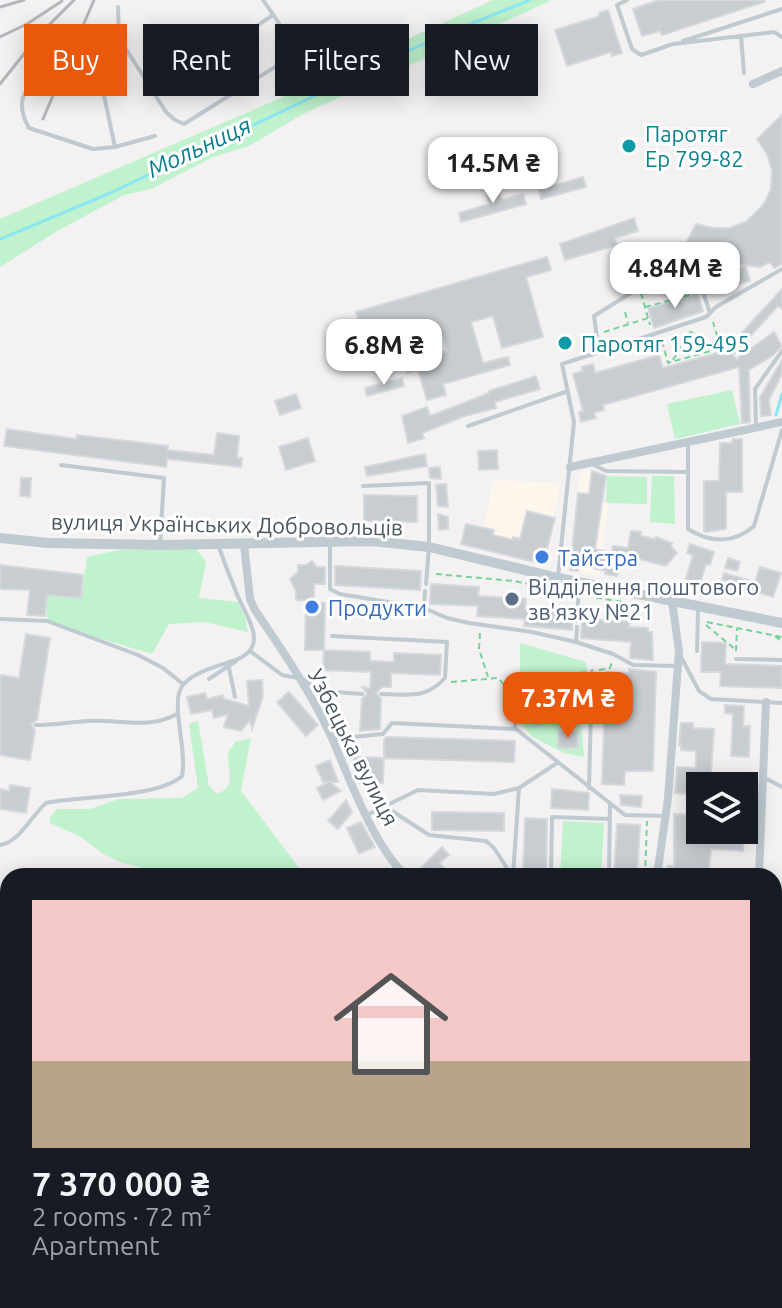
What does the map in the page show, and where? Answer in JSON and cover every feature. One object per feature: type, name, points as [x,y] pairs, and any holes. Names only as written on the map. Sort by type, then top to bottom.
[{"type":"street","points":[[753,84],[782,71]]},
{"type":"street","points":[[570,467],[782,422]]},
{"type":"street","name":"вулиця Українських Добровольців","points":[[0,538],[48,543],[160,545],[372,541],[429,547],[579,583],[782,623]]},
{"type":"street","name":"Узбецька вулиця","points":[[244,544],[250,599],[303,679],[350,784],[398,868]]},
{"type":"street","points":[[658,868],[666,816],[679,651],[672,601]]},
{"type":"street","points":[[759,868],[766,702]]},
{"type":"lane","points":[[259,77],[286,60],[290,51],[286,36],[263,0]]},
{"type":"lane","points":[[627,0],[617,5],[632,49],[641,55],[782,9]]},
{"type":"lane","points":[[118,7],[119,24]]},
{"type":"lane","points":[[259,24],[273,15]]},
{"type":"lane","points":[[673,44],[774,32],[782,37]]},
{"type":"lane","points":[[741,36],[744,73]]},
{"type":"lane","points":[[127,50],[143,75]]},
{"type":"lane","points":[[24,94],[23,117],[29,128],[93,149],[115,147],[155,136]]},
{"type":"lane","points":[[104,96],[115,147]]},
{"type":"lane","points":[[156,96],[166,112],[184,124],[229,96]]},
{"type":"lane","points":[[599,352],[594,316],[640,288],[668,260],[703,291],[710,313]]},
{"type":"lane","points":[[692,283],[707,271],[722,267]]},
{"type":"lane","points":[[558,578],[574,422],[562,364],[689,323],[782,269]]},
{"type":"lane","points":[[756,427],[755,389],[782,351]]},
{"type":"lane","points":[[468,426],[568,391]]},
{"type":"lane","points":[[688,442],[688,529],[703,539],[726,540],[743,535],[754,526],[782,430]]},
{"type":"lane","points":[[591,463],[606,471],[688,472]]},
{"type":"lane","points":[[61,465],[164,478],[160,545]]},
{"type":"lane","points":[[363,486],[429,483],[426,584]]},
{"type":"lane","points":[[330,542],[330,589],[355,597],[424,608],[469,623],[576,642],[613,654],[633,665],[677,666]]},
{"type":"lane","points":[[209,679],[250,651],[254,630],[218,545]]},
{"type":"lane","points":[[576,642],[579,583]]},
{"type":"lane","points":[[424,608],[425,591]]},
{"type":"lane","points":[[697,651],[698,606]]},
{"type":"lane","points":[[0,619],[47,621],[138,655],[163,668],[183,684]]},
{"type":"lane","points":[[332,636],[447,642],[445,678],[434,691],[381,694]]},
{"type":"lane","points":[[250,651],[282,675],[303,679],[322,691],[362,694]]},
{"type":"lane","points":[[679,651],[699,691],[711,699],[782,703]]},
{"type":"lane","points":[[0,845],[6,845],[19,835],[46,803],[174,784],[182,776],[185,765],[177,714],[177,696],[183,684],[238,659]]},
{"type":"lane","points":[[736,659],[782,660]]},
{"type":"lane","points":[[229,668],[235,697]]},
{"type":"lane","points":[[589,788],[592,671]]},
{"type":"lane","points":[[515,692],[515,729]]},
{"type":"lane","points":[[36,725],[89,721],[143,724],[167,720],[177,714]]},
{"type":"lane","points":[[332,739],[383,734],[392,723],[515,729],[625,815],[666,816]]},
{"type":"lane","points":[[367,815],[418,790],[494,794],[519,788],[558,762]]},
{"type":"lane","points":[[763,776],[782,787]]},
{"type":"lane","points":[[514,868],[519,788]]},
{"type":"lane","points":[[609,868],[610,804]]},
{"type":"lane","points":[[386,807],[429,835],[486,841],[508,868]]},
{"type":"lane","points":[[551,868],[552,817],[610,819]]},
{"type":"path","points":[[670,287],[694,294]]},
{"type":"path","points":[[640,288],[653,334]]},
{"type":"path","points":[[645,307],[703,291]]},
{"type":"path","points":[[625,312],[629,324]]},
{"type":"path","points":[[659,332],[668,363],[721,348],[710,313]]},
{"type":"path","points":[[595,335],[648,318]]},
{"type":"path","points":[[689,323],[698,355]]},
{"type":"path","points":[[672,362],[692,330]]},
{"type":"path","points":[[427,573],[514,581],[623,602]]},
{"type":"path","points":[[736,650],[701,621],[774,635],[782,640]]},
{"type":"path","points":[[736,659],[737,628]]},
{"type":"path","points":[[479,640],[489,678]]},
{"type":"path","points":[[515,703],[526,690],[536,686],[610,668]]},
{"type":"path","points":[[445,678],[455,683],[498,678],[515,692]]},
{"type":"path","points":[[645,868],[648,816]]},
{"type":"shaded area","points":[[587,471],[606,474],[602,502],[608,504],[599,576],[570,570],[580,474]]},
{"type":"shaded area","points":[[493,480],[561,483],[543,564],[480,548]]},
{"type":"green space","points":[[493,0],[552,0],[500,24],[441,24]]},
{"type":"green space","points":[[425,31],[425,58],[409,66],[409,39]]},
{"type":"green space","points":[[284,96],[342,96],[301,115],[249,146],[213,157],[151,189],[124,195],[0,267],[0,219]]},
{"type":"green space","points":[[732,390],[740,424],[675,439],[667,404]]},
{"type":"green space","points":[[607,476],[647,477],[647,504],[606,503]]},
{"type":"green space","points":[[652,476],[674,476],[675,524],[650,522]]},
{"type":"green space","points":[[196,549],[206,562],[199,598],[238,602],[248,632],[205,622],[169,624],[152,654],[47,621],[47,595],[81,598],[87,557],[119,550]]},
{"type":"green space","points":[[520,643],[586,662],[588,679],[568,680],[569,707],[581,721],[584,757],[564,753],[531,736],[520,721]]},
{"type":"green space","points":[[198,721],[209,786],[217,794],[229,782],[228,753],[235,742],[251,738],[241,791],[299,868],[143,868],[120,862],[81,837],[50,823],[50,817],[57,809],[90,809],[119,799],[182,798],[198,788],[189,724]]},
{"type":"green space","points":[[563,821],[604,823],[601,868],[560,868]]},
{"type":"building","points":[[659,0],[764,2],[662,35],[660,31],[642,36],[633,9]]},
{"type":"building","points":[[608,10],[622,53],[612,56],[611,52],[567,66],[555,30],[600,16],[599,13]]},
{"type":"building","points":[[782,115],[782,264],[774,268],[770,262],[760,267],[700,260],[698,270],[688,266],[690,257],[681,253],[696,224],[729,228],[746,222],[764,204],[771,189],[772,171],[767,154],[757,139]]},
{"type":"building","points":[[583,177],[586,187],[541,199],[539,190]]},
{"type":"building","points":[[498,185],[501,200],[523,194],[526,204],[461,222],[459,213],[489,204],[485,188]]},
{"type":"building","points":[[634,218],[638,231],[615,238],[617,245],[565,260],[560,244]]},
{"type":"building","points":[[547,257],[551,270],[526,277],[543,337],[502,348],[493,316],[471,322],[483,363],[508,357],[510,365],[443,384],[446,395],[427,400],[418,370],[407,373],[402,353],[370,362],[356,312]],"holes":[[[443,336],[447,351],[429,357],[425,341]]]},
{"type":"building","points":[[746,266],[750,281],[714,291],[710,277]]},
{"type":"building","points":[[782,289],[782,309],[778,306],[745,342],[737,338]]},
{"type":"building","points":[[698,294],[703,311],[654,328],[648,308]]},
{"type":"building","points":[[774,332],[782,346],[749,370],[750,422],[742,423],[739,367],[603,405],[604,410],[594,413],[596,418],[581,422],[579,412],[583,411],[573,374],[583,371],[582,367],[593,364],[595,373],[659,355],[663,368],[742,346],[733,355],[736,359]]},
{"type":"building","points":[[782,360],[782,374],[769,400],[771,415],[761,416],[760,397]]},
{"type":"building","points":[[536,376],[540,389],[495,402],[496,408],[422,433],[424,438],[408,443],[402,416],[427,407],[430,416],[489,391]]},
{"type":"building","points":[[402,378],[404,386],[367,396],[365,388]]},
{"type":"building","points":[[296,394],[301,408],[280,415],[275,401]]},
{"type":"building","points":[[7,429],[76,439],[77,435],[168,446],[168,450],[214,455],[217,433],[239,436],[237,458],[242,458],[241,467],[167,459],[166,467],[4,446]]},
{"type":"building","points":[[308,438],[315,461],[286,470],[279,447]]},
{"type":"building","points":[[733,439],[742,439],[742,492],[726,492],[726,529],[706,532],[704,481],[719,481],[720,443],[732,443]]},
{"type":"building","points":[[497,450],[498,469],[479,470],[478,451]]},
{"type":"building","points":[[425,454],[427,466],[367,476],[365,467]]},
{"type":"building","points":[[440,467],[441,479],[430,478],[429,468]]},
{"type":"building","points":[[592,471],[606,476],[595,549],[612,553],[613,546],[628,548],[631,531],[641,532],[641,536],[672,543],[677,553],[666,566],[630,557],[630,561],[620,560],[617,576],[579,565],[578,571],[570,570],[578,493],[589,494]]},
{"type":"building","points":[[21,478],[31,478],[30,497],[20,496]]},
{"type":"building","points":[[446,484],[448,507],[438,506],[436,485]]},
{"type":"building","points":[[364,495],[417,496],[417,522],[364,521]]},
{"type":"building","points":[[527,511],[555,518],[543,564],[461,544],[466,524],[494,530],[493,535],[520,539]]},
{"type":"building","points":[[438,514],[448,517],[448,529],[439,530]]},
{"type":"building","points":[[690,544],[714,552],[700,583],[686,579],[693,555],[687,553]]},
{"type":"building","points":[[728,558],[740,562],[737,571],[725,568]]},
{"type":"building","points":[[312,561],[317,567],[325,567],[325,584],[314,584],[314,601],[296,600],[296,591],[290,579],[298,572],[298,565]]},
{"type":"building","points":[[0,565],[83,575],[81,598],[47,595],[45,616],[27,615],[30,590],[0,589]]},
{"type":"building","points":[[335,566],[421,571],[420,590],[335,585]]},
{"type":"building","points":[[760,567],[781,573],[773,597],[739,586],[737,592],[725,588],[727,581],[722,580],[724,573],[755,582]]},
{"type":"building","points":[[431,584],[479,587],[478,596],[526,599],[525,608],[572,611],[572,630],[524,626],[525,619],[477,616],[478,606],[430,604]]},
{"type":"building","points":[[306,602],[325,603],[324,650],[305,650]]},
{"type":"building","points":[[582,619],[630,622],[629,627],[648,628],[648,632],[652,632],[653,660],[630,658],[631,642],[581,638]]},
{"type":"building","points":[[26,634],[50,638],[37,720],[31,724],[35,730],[30,760],[0,755],[0,675],[19,678]]},
{"type":"building","points":[[702,642],[726,643],[725,664],[782,666],[782,688],[720,686],[721,672],[701,672]]},
{"type":"building","points":[[324,650],[370,652],[370,661],[394,662],[394,653],[441,655],[440,675],[391,673],[391,687],[382,687],[376,693],[381,699],[380,729],[360,731],[362,699],[367,694],[362,687],[370,688],[371,672],[323,670]]},
{"type":"building","points":[[629,669],[656,672],[653,771],[625,771],[624,785],[602,784],[606,672],[629,673]]},
{"type":"building","points":[[262,680],[263,696],[252,729],[250,720],[241,731],[224,727],[228,714],[214,718],[212,710],[191,714],[187,697],[205,693],[207,699],[223,695],[224,699],[249,706],[247,681]]},
{"type":"building","points":[[289,692],[318,725],[306,736],[277,702]]},
{"type":"building","points":[[725,705],[744,706],[743,726],[750,726],[749,757],[731,756],[733,714],[725,713]]},
{"type":"building","points":[[533,708],[541,708],[546,717],[544,724],[533,726],[528,721],[528,713]]},
{"type":"building","points":[[681,723],[693,723],[693,728],[714,729],[711,772],[686,772],[686,794],[675,793],[677,767],[696,768],[696,751],[681,750]]},
{"type":"building","points":[[558,731],[578,731],[578,748],[558,748]]},
{"type":"building","points":[[384,739],[515,741],[514,762],[384,758]]},
{"type":"building","points":[[354,757],[384,758],[383,783],[358,782],[354,773]]},
{"type":"building","points":[[330,760],[338,782],[330,782],[341,791],[323,800],[317,788],[328,782],[323,782],[316,766]]},
{"type":"building","points":[[10,785],[30,788],[26,813],[0,809],[0,789],[9,791]]},
{"type":"building","points":[[552,789],[589,793],[588,810],[551,808]]},
{"type":"building","points":[[620,795],[642,796],[641,807],[621,805]]},
{"type":"building","points":[[346,800],[352,812],[338,829],[328,821]]},
{"type":"building","points":[[432,812],[504,813],[504,831],[432,830]]},
{"type":"building","points":[[674,814],[686,814],[686,844],[743,844],[743,851],[711,849],[709,868],[668,866],[674,866]]},
{"type":"building","points":[[525,818],[547,819],[546,868],[523,868]]},
{"type":"building","points":[[361,822],[375,847],[359,854],[347,828]]},
{"type":"building","points":[[617,824],[640,825],[637,868],[614,868]]},
{"type":"building","points":[[442,847],[449,855],[439,863],[444,868],[421,868]]},
{"type":"waterway","name":"Мольниця","points":[[0,239],[108,194],[438,37],[530,0]]},
{"type":"waterway","points":[[776,415],[782,394]]},
{"type":"railway","points":[[0,7],[24,0]]},
{"type":"railway","points":[[0,84],[39,35],[74,0]]},
{"type":"railway","points":[[43,119],[94,0]]},
{"type":"railway","points":[[0,37],[62,1]]},
{"type":"place","name":"Паротяг Ер 799-82","points":[[629,146]]},
{"type":"place","name":"Паротяг 159-495","points":[[565,343]]},
{"type":"place","name":"Тайстра","points":[[542,557]]},
{"type":"place","name":"Відділення поштового зв'язку №21","points":[[512,599]]},
{"type":"place","name":"Продукти","points":[[312,607]]}]
